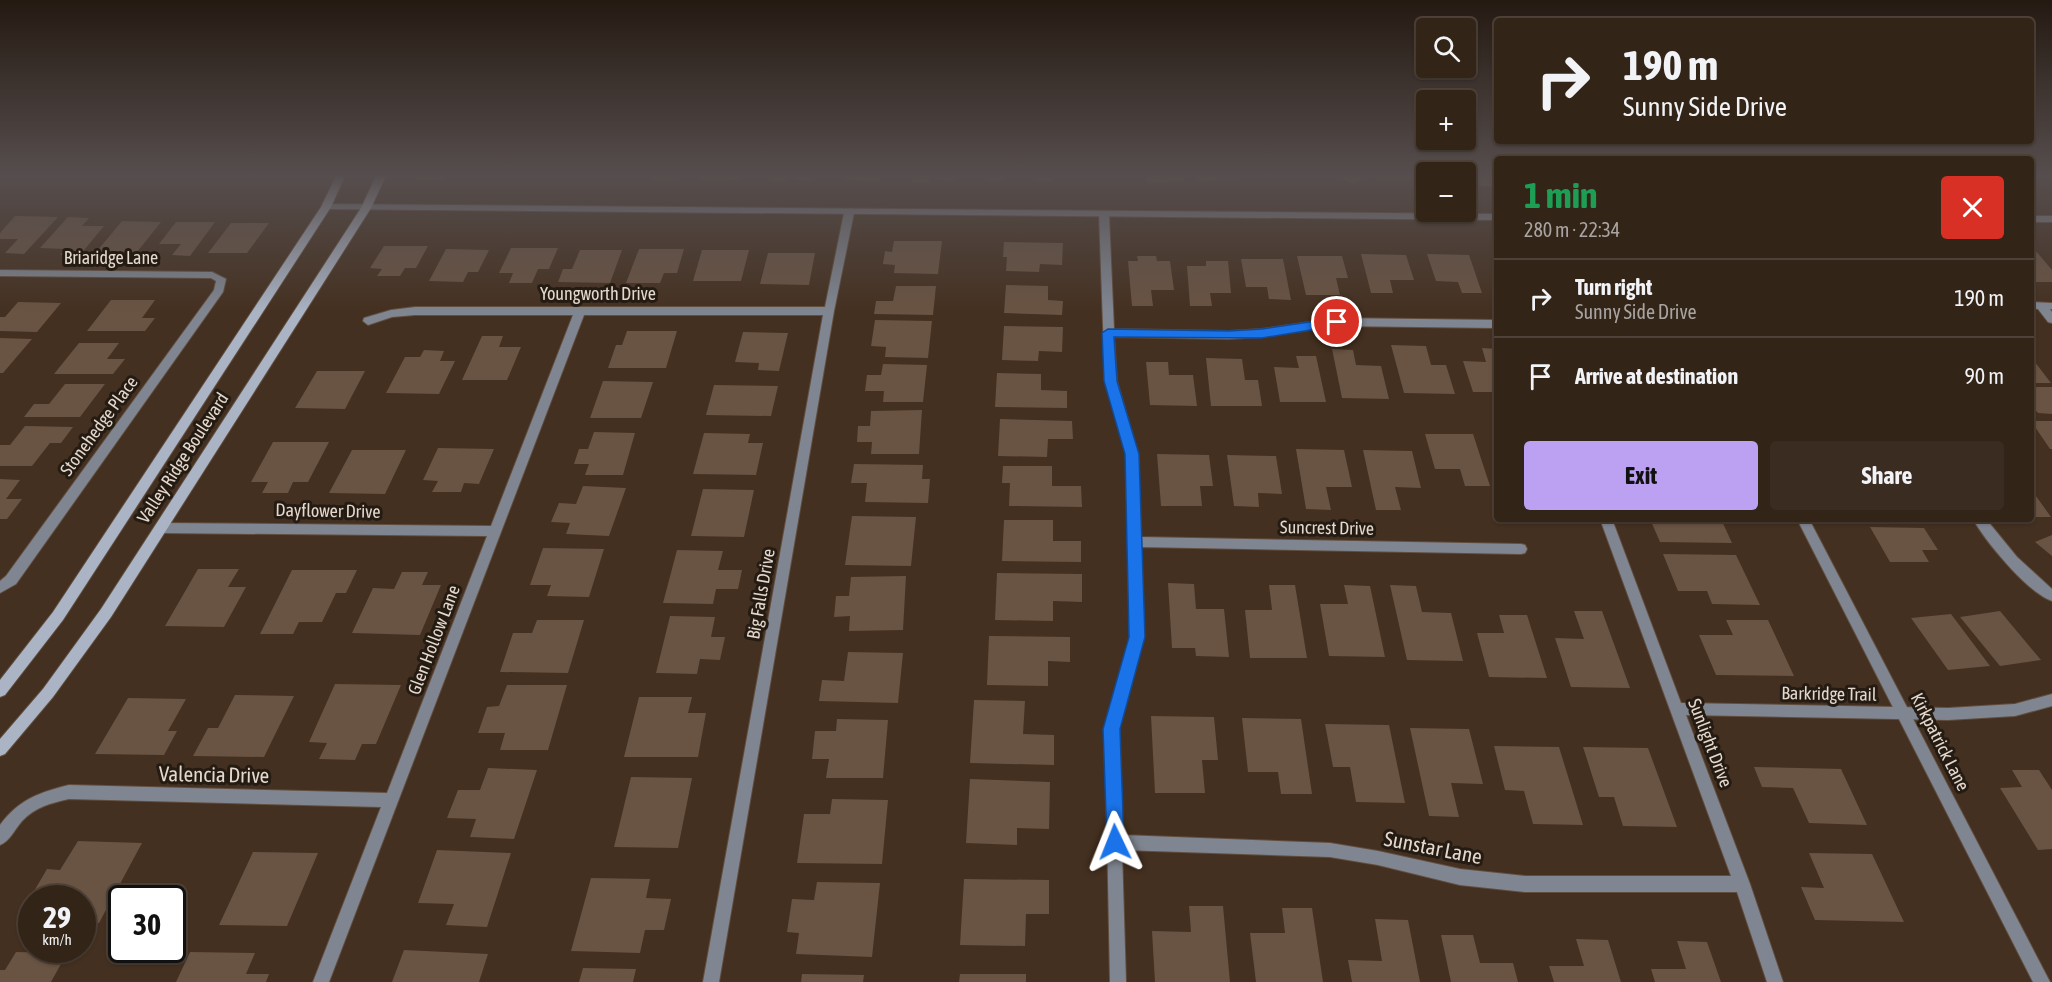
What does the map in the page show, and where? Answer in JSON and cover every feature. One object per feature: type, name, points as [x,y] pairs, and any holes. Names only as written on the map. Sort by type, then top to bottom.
[{"type":"main road","name":"Valley Ridge Boulevard","points":[[0,691],[58,616],[316,222]]},
{"type":"main road","name":"Valley Ridge Boulevard","points":[[0,749],[48,693],[106,614],[357,222]]},
{"type":"street","name":"Big Falls Drive","points":[[711,982],[829,311],[847,222]]},
{"type":"street","points":[[1104,222],[1111,381],[1132,454],[1137,637],[1112,729],[1118,982]]},
{"type":"street","name":"Briaridge Lane","points":[[0,273],[212,275],[221,279]]},
{"type":"street","name":"Stonehedge Place","points":[[0,588],[11,580],[219,290],[221,279]]},
{"type":"street","points":[[2041,306],[2052,319]]},
{"type":"street","name":"Youngworth Drive","points":[[368,321],[391,314],[415,311],[829,311]]},
{"type":"street","name":"Glen Hollow Lane","points":[[321,982],[580,311]]},
{"type":"street","points":[[1108,333],[1229,335],[1262,333],[1337,322],[1494,324]]},
{"type":"street","name":"Sunlight Drive","points":[[1606,522],[1742,884],[1775,982]]},
{"type":"street","name":"Kirkpatrick Lane","points":[[1805,522],[2042,982]]},
{"type":"street","points":[[1981,522],[1993,540],[2028,578],[2052,596]]},
{"type":"street","name":"Dayflower Drive","points":[[160,528],[495,531]]},
{"type":"street","name":"Suncrest Drive","points":[[1133,542],[1521,549]]},
{"type":"street","name":"Barkridge Trail","points":[[1677,709],[1948,714],[2015,710],[2052,700]]},
{"type":"street","name":"Valencia Drive","points":[[0,838],[14,816],[36,800],[69,792],[392,800]]},
{"type":"street","name":"Sunstar Lane","points":[[1115,842],[1330,850],[1378,858],[1460,877],[1525,884],[1742,884]]},
{"type":"building","points":[[10,222],[54,222],[24,254],[5,253],[18,239],[0,239],[0,233]]},
{"type":"building","points":[[64,222],[86,222],[82,226],[104,226],[80,255],[60,255],[65,249],[40,248]]},
{"type":"building","points":[[121,222],[161,222],[137,252],[97,251]]},
{"type":"building","points":[[176,222],[215,222],[190,256],[172,255],[181,244],[159,244]]},
{"type":"building","points":[[231,223],[269,223],[247,253],[208,253]]},
{"type":"building","points":[[894,241],[942,241],[938,274],[894,273],[895,265],[883,264],[885,251],[892,252]]},
{"type":"building","points":[[1004,242],[1063,243],[1062,265],[1040,264],[1039,272],[1006,271],[1007,257],[1003,257]]},
{"type":"building","points":[[384,246],[428,246],[416,268],[405,268],[400,276],[377,276],[382,269],[370,268]]},
{"type":"building","points":[[511,248],[558,248],[549,269],[538,269],[532,283],[509,283],[513,273],[499,273]]},
{"type":"building","points":[[446,249],[489,250],[478,272],[468,272],[463,282],[429,281]]},
{"type":"building","points":[[639,249],[684,249],[677,273],[664,273],[660,283],[626,283]]},
{"type":"building","points":[[580,250],[622,250],[610,283],[558,282],[563,269],[572,269]]},
{"type":"building","points":[[702,250],[749,250],[741,281],[693,281]]},
{"type":"building","points":[[2034,250],[2052,270],[2052,282],[2034,282]]},
{"type":"building","points":[[768,253],[815,253],[809,285],[760,284]]},
{"type":"building","points":[[1361,254],[1406,255],[1414,280],[1390,280],[1393,293],[1371,293]]},
{"type":"building","points":[[1427,254],[1469,255],[1482,293],[1462,293],[1458,282],[1436,281]]},
{"type":"building","points":[[1137,256],[1156,256],[1157,261],[1170,261],[1174,290],[1151,290],[1153,306],[1132,306],[1128,261],[1138,261]]},
{"type":"building","points":[[1297,256],[1342,256],[1348,278],[1336,278],[1340,295],[1306,295]]},
{"type":"building","points":[[1241,259],[1283,259],[1291,300],[1269,299],[1267,287],[1246,287]]},
{"type":"building","points":[[1206,261],[1228,261],[1231,293],[1210,293],[1212,306],[1190,306],[1187,266],[1206,266]]},
{"type":"building","points":[[1006,285],[1048,286],[1048,300],[1063,301],[1062,315],[1004,313]]},
{"type":"building","points":[[896,286],[936,286],[933,315],[874,314],[876,301],[893,301]]},
{"type":"building","points":[[111,300],[155,300],[142,318],[155,318],[145,331],[87,331]]},
{"type":"building","points":[[18,302],[61,303],[37,332],[0,331],[0,317],[5,317]]},
{"type":"building","points":[[875,320],[932,321],[928,358],[885,357],[886,347],[871,346]]},
{"type":"building","points":[[1004,326],[1063,327],[1062,352],[1039,351],[1038,361],[1002,360]]},
{"type":"building","points":[[627,331],[677,331],[666,368],[608,368],[616,345],[622,345]]},
{"type":"building","points":[[743,332],[788,333],[779,371],[758,370],[759,363],[735,362]]},
{"type":"building","points":[[482,336],[503,336],[499,347],[521,347],[507,380],[462,380]]},
{"type":"building","points":[[0,338],[32,339],[3,373],[0,373]]},
{"type":"building","points":[[79,343],[119,343],[107,359],[125,359],[113,374],[54,374]]},
{"type":"building","points":[[1391,345],[1426,346],[1431,365],[1446,365],[1455,394],[1404,393]]},
{"type":"building","points":[[1482,348],[1494,349],[1494,392],[1473,392],[1463,361],[1486,362]]},
{"type":"building","points":[[1332,349],[1353,350],[1356,365],[1381,366],[1389,399],[1342,398]]},
{"type":"building","points":[[424,350],[444,351],[440,361],[455,361],[439,394],[386,393],[405,357],[420,357]]},
{"type":"building","points":[[1296,356],[1316,356],[1326,402],[1280,402],[1274,367],[1299,368]]},
{"type":"building","points":[[1206,358],[1242,359],[1245,380],[1258,380],[1262,406],[1211,406]]},
{"type":"building","points":[[2034,361],[2051,383],[2034,383]]},
{"type":"building","points":[[1146,362],[1168,362],[1169,375],[1193,375],[1197,406],[1150,405]]},
{"type":"building","points":[[883,364],[927,365],[923,402],[883,402],[884,391],[865,391],[867,375],[881,375]]},
{"type":"building","points":[[317,371],[365,371],[345,409],[295,408]]},
{"type":"building","points":[[997,373],[1041,374],[1041,390],[1067,391],[1067,408],[995,407]]},
{"type":"building","points":[[603,381],[653,382],[641,418],[590,418]]},
{"type":"building","points":[[65,384],[105,384],[80,417],[24,417],[34,404],[49,404]]},
{"type":"building","points":[[714,385],[778,386],[771,416],[706,415]]},
{"type":"building","points":[[2034,387],[2052,387],[2052,414],[2038,413],[2034,408]]},
{"type":"building","points":[[922,410],[919,454],[871,454],[872,442],[857,442],[858,426],[870,426],[871,411]]},
{"type":"building","points":[[1000,419],[1072,421],[1073,439],[1048,439],[1047,457],[998,456]]},
{"type":"building","points":[[2034,421],[2052,421],[2052,449],[2034,425]]},
{"type":"building","points":[[25,426],[73,427],[61,443],[50,443],[32,466],[0,466],[0,445],[10,445]]},
{"type":"building","points":[[594,432],[635,433],[623,475],[585,475],[589,464],[574,464],[579,449],[588,449]]},
{"type":"building","points":[[704,433],[750,434],[748,443],[763,443],[756,475],[693,474]]},
{"type":"building","points":[[1425,434],[1473,434],[1490,486],[1465,486],[1460,469],[1435,469]]},
{"type":"building","points":[[273,442],[329,442],[308,482],[293,482],[288,493],[262,493],[268,482],[251,482]]},
{"type":"building","points":[[438,448],[494,449],[479,484],[464,483],[461,492],[432,492],[438,481],[423,480]]},
{"type":"building","points":[[1296,449],[1344,450],[1352,487],[1326,487],[1331,510],[1306,509]]},
{"type":"building","points":[[352,450],[406,450],[385,494],[329,493]]},
{"type":"building","points":[[1363,450],[1412,451],[1421,488],[1395,487],[1401,510],[1376,510]]},
{"type":"building","points":[[1157,454],[1209,455],[1213,486],[1200,486],[1202,506],[1161,506]]},
{"type":"building","points":[[1227,455],[1276,456],[1282,494],[1258,493],[1259,507],[1234,506]]},
{"type":"building","points":[[854,464],[923,465],[922,479],[930,479],[928,503],[865,502],[867,483],[851,483]]},
{"type":"building","points":[[1003,466],[1052,466],[1052,486],[1081,486],[1082,507],[1009,506],[1010,483],[1002,483]]},
{"type":"building","points":[[0,479],[20,480],[6,499],[22,499],[7,519],[0,519]]},
{"type":"building","points":[[583,486],[626,488],[609,536],[566,534],[570,523],[551,522],[559,503],[576,504]]},
{"type":"building","points":[[703,489],[754,490],[744,537],[691,536]]},
{"type":"building","points":[[2034,493],[2051,517],[2034,517]]},
{"type":"building","points":[[852,516],[916,517],[911,566],[845,565]]},
{"type":"building","points":[[1004,520],[1053,520],[1053,541],[1081,541],[1081,562],[1002,561]]},
{"type":"building","points":[[1651,522],[1722,522],[1732,543],[1660,542]]},
{"type":"building","points":[[1870,527],[1924,528],[1938,550],[1922,550],[1929,562],[1890,562]]},
{"type":"building","points":[[2052,535],[2052,556],[2035,542]]},
{"type":"building","points":[[543,548],[604,549],[589,597],[547,596],[551,585],[530,585]]},
{"type":"building","points":[[677,550],[723,551],[718,570],[742,570],[738,589],[716,589],[713,604],[663,603]]},
{"type":"building","points":[[1663,554],[1736,555],[1760,605],[1712,604],[1707,591],[1678,591]]},
{"type":"building","points":[[198,569],[239,569],[228,587],[246,587],[224,627],[165,626]]},
{"type":"building","points":[[292,570],[357,570],[346,593],[336,593],[322,622],[299,622],[293,634],[260,634]]},
{"type":"building","points":[[402,572],[428,572],[422,585],[441,585],[420,635],[352,633],[373,588],[394,589]]},
{"type":"building","points":[[997,573],[1082,574],[1082,602],[1053,601],[1053,621],[995,620]]},
{"type":"building","points":[[906,576],[903,630],[849,631],[850,616],[834,617],[836,596],[849,596],[851,577]]},
{"type":"building","points":[[1168,583],[1194,584],[1196,609],[1224,609],[1229,657],[1196,656],[1195,648],[1172,648]]},
{"type":"building","points":[[1269,585],[1295,585],[1307,658],[1250,658],[1245,610],[1272,610]]},
{"type":"building","points":[[1344,585],[1370,586],[1385,657],[1329,656],[1320,604],[1348,604]]},
{"type":"building","points":[[1390,585],[1416,586],[1422,612],[1451,613],[1463,661],[1407,660]]},
{"type":"building","points":[[1574,611],[1602,611],[1630,688],[1571,687],[1555,638],[1584,639]]},
{"type":"building","points":[[2000,611],[2041,660],[2000,666],[1960,617]]},
{"type":"building","points":[[1951,614],[1990,666],[1948,670],[1911,618]]},
{"type":"building","points":[[1499,615],[1527,615],[1547,678],[1489,677],[1477,633],[1504,633]]},
{"type":"building","points":[[670,616],[715,617],[711,637],[725,637],[720,660],[700,659],[697,674],[656,673]]},
{"type":"building","points":[[537,620],[584,620],[568,673],[500,672],[513,633],[532,633]]},
{"type":"building","points":[[1726,620],[1768,620],[1794,676],[1716,675],[1699,635],[1733,635]]},
{"type":"building","points":[[989,636],[1070,637],[1070,662],[1048,661],[1048,686],[987,685]]},
{"type":"building","points":[[848,652],[903,653],[898,703],[819,701],[822,680],[844,681]]},
{"type":"building","points":[[335,684],[401,685],[376,744],[362,744],[355,760],[319,759],[327,743],[309,742]]},
{"type":"building","points":[[507,685],[567,685],[548,750],[500,750],[505,733],[478,733],[487,707],[499,706]]},
{"type":"building","points":[[235,695],[294,696],[264,757],[193,756],[208,728],[218,728]]},
{"type":"building","points":[[639,697],[692,697],[688,713],[706,713],[698,757],[624,757]]},
{"type":"building","points":[[128,698],[186,699],[168,731],[177,731],[164,755],[95,754]]},
{"type":"building","points":[[974,700],[1025,701],[1023,734],[1054,735],[1054,765],[970,763]]},
{"type":"building","points":[[1151,716],[1214,717],[1218,760],[1202,760],[1205,793],[1155,793]]},
{"type":"building","points":[[1242,718],[1301,719],[1312,794],[1281,794],[1278,772],[1248,772]]},
{"type":"building","points":[[837,719],[888,720],[883,778],[826,778],[829,759],[812,759],[815,731],[836,731]]},
{"type":"building","points":[[1325,724],[1389,725],[1405,803],[1356,802],[1350,767],[1333,767]]},
{"type":"building","points":[[1410,728],[1469,729],[1483,784],[1451,783],[1459,817],[1429,816]]},
{"type":"building","points":[[1494,746],[1559,747],[1583,825],[1533,824],[1524,791],[1505,790]]},
{"type":"building","points":[[1583,747],[1648,748],[1677,827],[1623,826],[1614,797],[1599,797]]},
{"type":"building","points":[[1754,767],[1841,769],[1867,825],[1809,823],[1793,788],[1762,787]]},
{"type":"building","points":[[488,768],[537,770],[514,839],[470,837],[476,819],[447,818],[458,790],[480,790]]},
{"type":"building","points":[[2012,770],[2039,770],[2052,790],[2052,849],[2038,850],[2000,788],[2022,787]]},
{"type":"building","points":[[631,777],[692,778],[678,848],[614,847]]},
{"type":"building","points":[[970,779],[1050,782],[1049,829],[1017,828],[1017,845],[966,843]]},
{"type":"building","points":[[832,799],[888,800],[882,864],[797,863],[804,814],[830,814]]},
{"type":"building","points":[[78,841],[142,843],[119,885],[108,885],[108,906],[99,923],[96,923],[96,885],[38,885],[47,869],[60,870]]},
{"type":"building","points":[[437,850],[511,853],[487,927],[446,925],[454,904],[418,903]]},
{"type":"building","points":[[253,852],[318,853],[287,926],[219,925]]},
{"type":"building","points":[[1809,853],[1872,854],[1904,922],[1815,920],[1801,887],[1824,888]]},
{"type":"building","points":[[591,878],[650,879],[646,898],[671,899],[664,930],[645,930],[640,953],[571,951]]},
{"type":"building","points":[[964,879],[1049,880],[1049,914],[1026,914],[1025,946],[960,945]]},
{"type":"building","points":[[817,882],[880,883],[872,957],[796,954],[799,933],[787,932],[792,899],[814,900]]},
{"type":"building","points":[[1189,906],[1223,906],[1230,982],[1155,982],[1152,931],[1191,932]]},
{"type":"building","points":[[1282,908],[1312,908],[1323,982],[1256,982],[1250,933],[1285,933]]},
{"type":"building","points":[[1375,919],[1408,920],[1420,982],[1352,982],[1348,960],[1382,961]]},
{"type":"building","points":[[1441,935],[1473,935],[1480,963],[1513,963],[1518,982],[1451,982]]},
{"type":"building","points":[[1576,939],[1608,940],[1621,982],[1554,982],[1549,966],[1584,966]]},
{"type":"building","points":[[1677,941],[1707,942],[1721,982],[1655,982],[1651,969],[1686,969]]},
{"type":"building","points":[[404,950],[488,954],[479,982],[392,982]]},
{"type":"building","points":[[16,952],[18,952],[18,963],[61,963],[51,982],[0,982],[0,970],[5,970]]},
{"type":"building","points":[[190,952],[255,953],[246,974],[269,974],[266,982],[176,982]]},
{"type":"building","points":[[583,968],[636,969],[633,982],[579,982]]},
{"type":"building","points":[[802,974],[864,975],[863,982],[801,982]]},
{"type":"building","points":[[960,974],[1026,974],[1026,982],[959,982]]},
{"type":"route","points":[[1115,842],[1112,729],[1137,637],[1132,454],[1111,381],[1108,333],[1229,335],[1262,333],[1337,322]]}]
